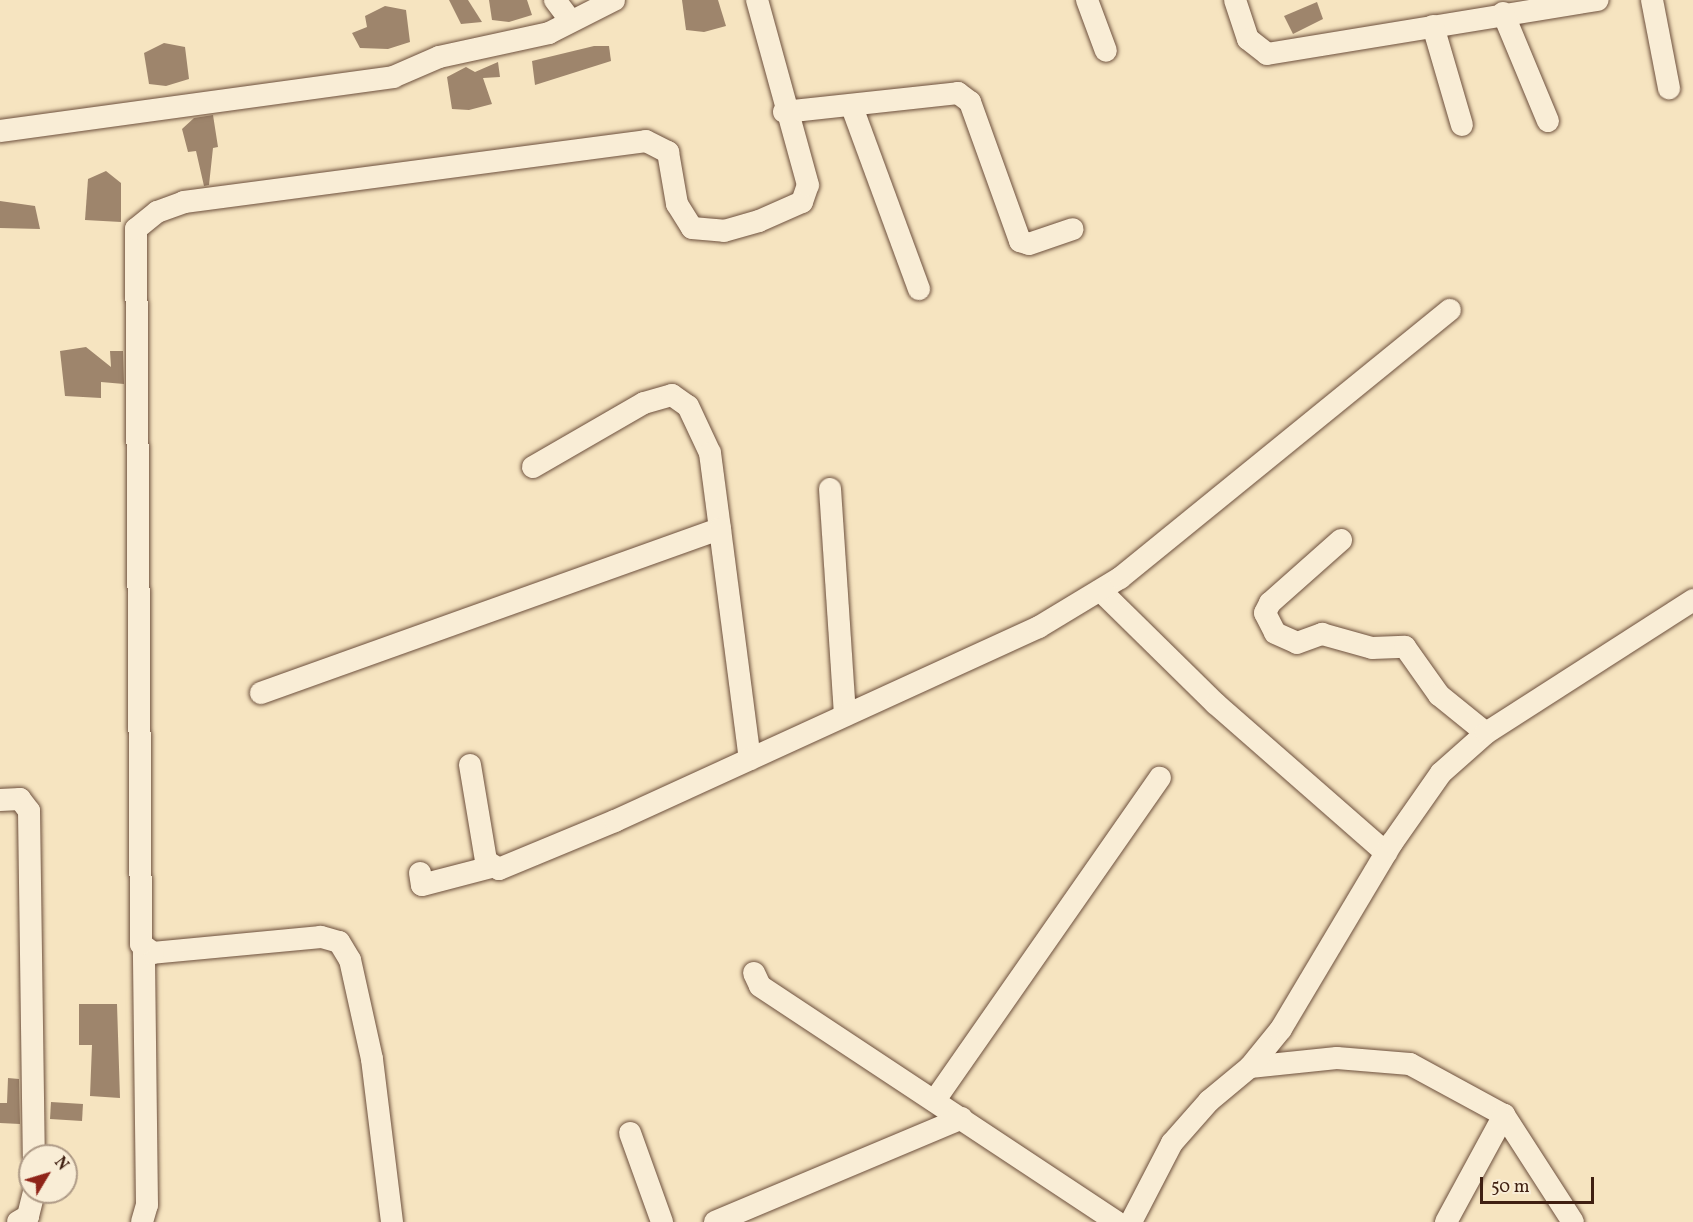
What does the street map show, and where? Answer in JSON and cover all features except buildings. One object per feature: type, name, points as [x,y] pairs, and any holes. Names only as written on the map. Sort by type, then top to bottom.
[{"type":"street","points":[[555,0],[571,21]]},
{"type":"street","points":[[0,131],[374,81],[439,57],[549,33],[614,0]]},
{"type":"street","points":[[142,1222],[147,1205],[144,948],[140,933],[136,714],[140,493],[136,229],[157,212],[184,202],[646,141],[668,152],[677,204],[692,228],[724,231],[794,207],[807,196],[804,166],[784,112],[757,0]]},
{"type":"street","points":[[1087,0],[1106,51]]},
{"type":"street","points":[[1235,0],[1248,39],[1267,54],[1433,26],[1472,10],[1503,13],[1598,0]]},
{"type":"street","points":[[1652,0],[1670,88]]},
{"type":"street","points":[[1503,13],[1548,121]]},
{"type":"street","points":[[1433,26],[1462,125]]},
{"type":"street","points":[[784,112],[852,107],[958,93],[966,97],[1020,241],[1029,244],[1073,229]]},
{"type":"street","points":[[852,107],[919,290]]},
{"type":"street","points":[[420,873],[422,885],[492,867],[507,866],[615,821],[1039,627],[1101,591],[1450,310]]},
{"type":"street","points":[[533,467],[644,403],[672,396],[688,406],[710,453],[750,759]]},
{"type":"street","points":[[830,489],[845,715]]},
{"type":"street","points":[[261,693],[720,529]]},
{"type":"street","points":[[1341,540],[1270,603],[1265,613],[1275,633],[1297,643],[1322,634],[1372,648],[1405,647],[1439,694],[1486,733]]},
{"type":"street","points":[[1101,591],[1216,704],[1386,853]]},
{"type":"street","points":[[1131,1222],[1172,1143],[1209,1101],[1250,1067],[1308,987],[1386,853],[1441,773],[1486,733],[1693,600]]},
{"type":"street","points":[[470,765],[476,819],[486,861],[492,867]]},
{"type":"street","points":[[935,1100],[1160,778]]},
{"type":"street","points":[[0,800],[20,799],[29,811],[34,1144]]},
{"type":"street","points":[[144,948],[153,953],[321,938],[339,942],[351,960],[372,1059],[392,1222]]},
{"type":"street","points":[[754,973],[760,986],[1116,1222]]},
{"type":"street","points":[[1250,1067],[1337,1058],[1410,1064],[1504,1115],[1573,1222]]},
{"type":"street","points":[[1446,1222],[1504,1115]]},
{"type":"street","points":[[715,1222],[962,1118]]},
{"type":"street","points":[[630,1133],[662,1222]]},
{"type":"street","points":[[18,1222],[31,1210],[32,1204]]}]
